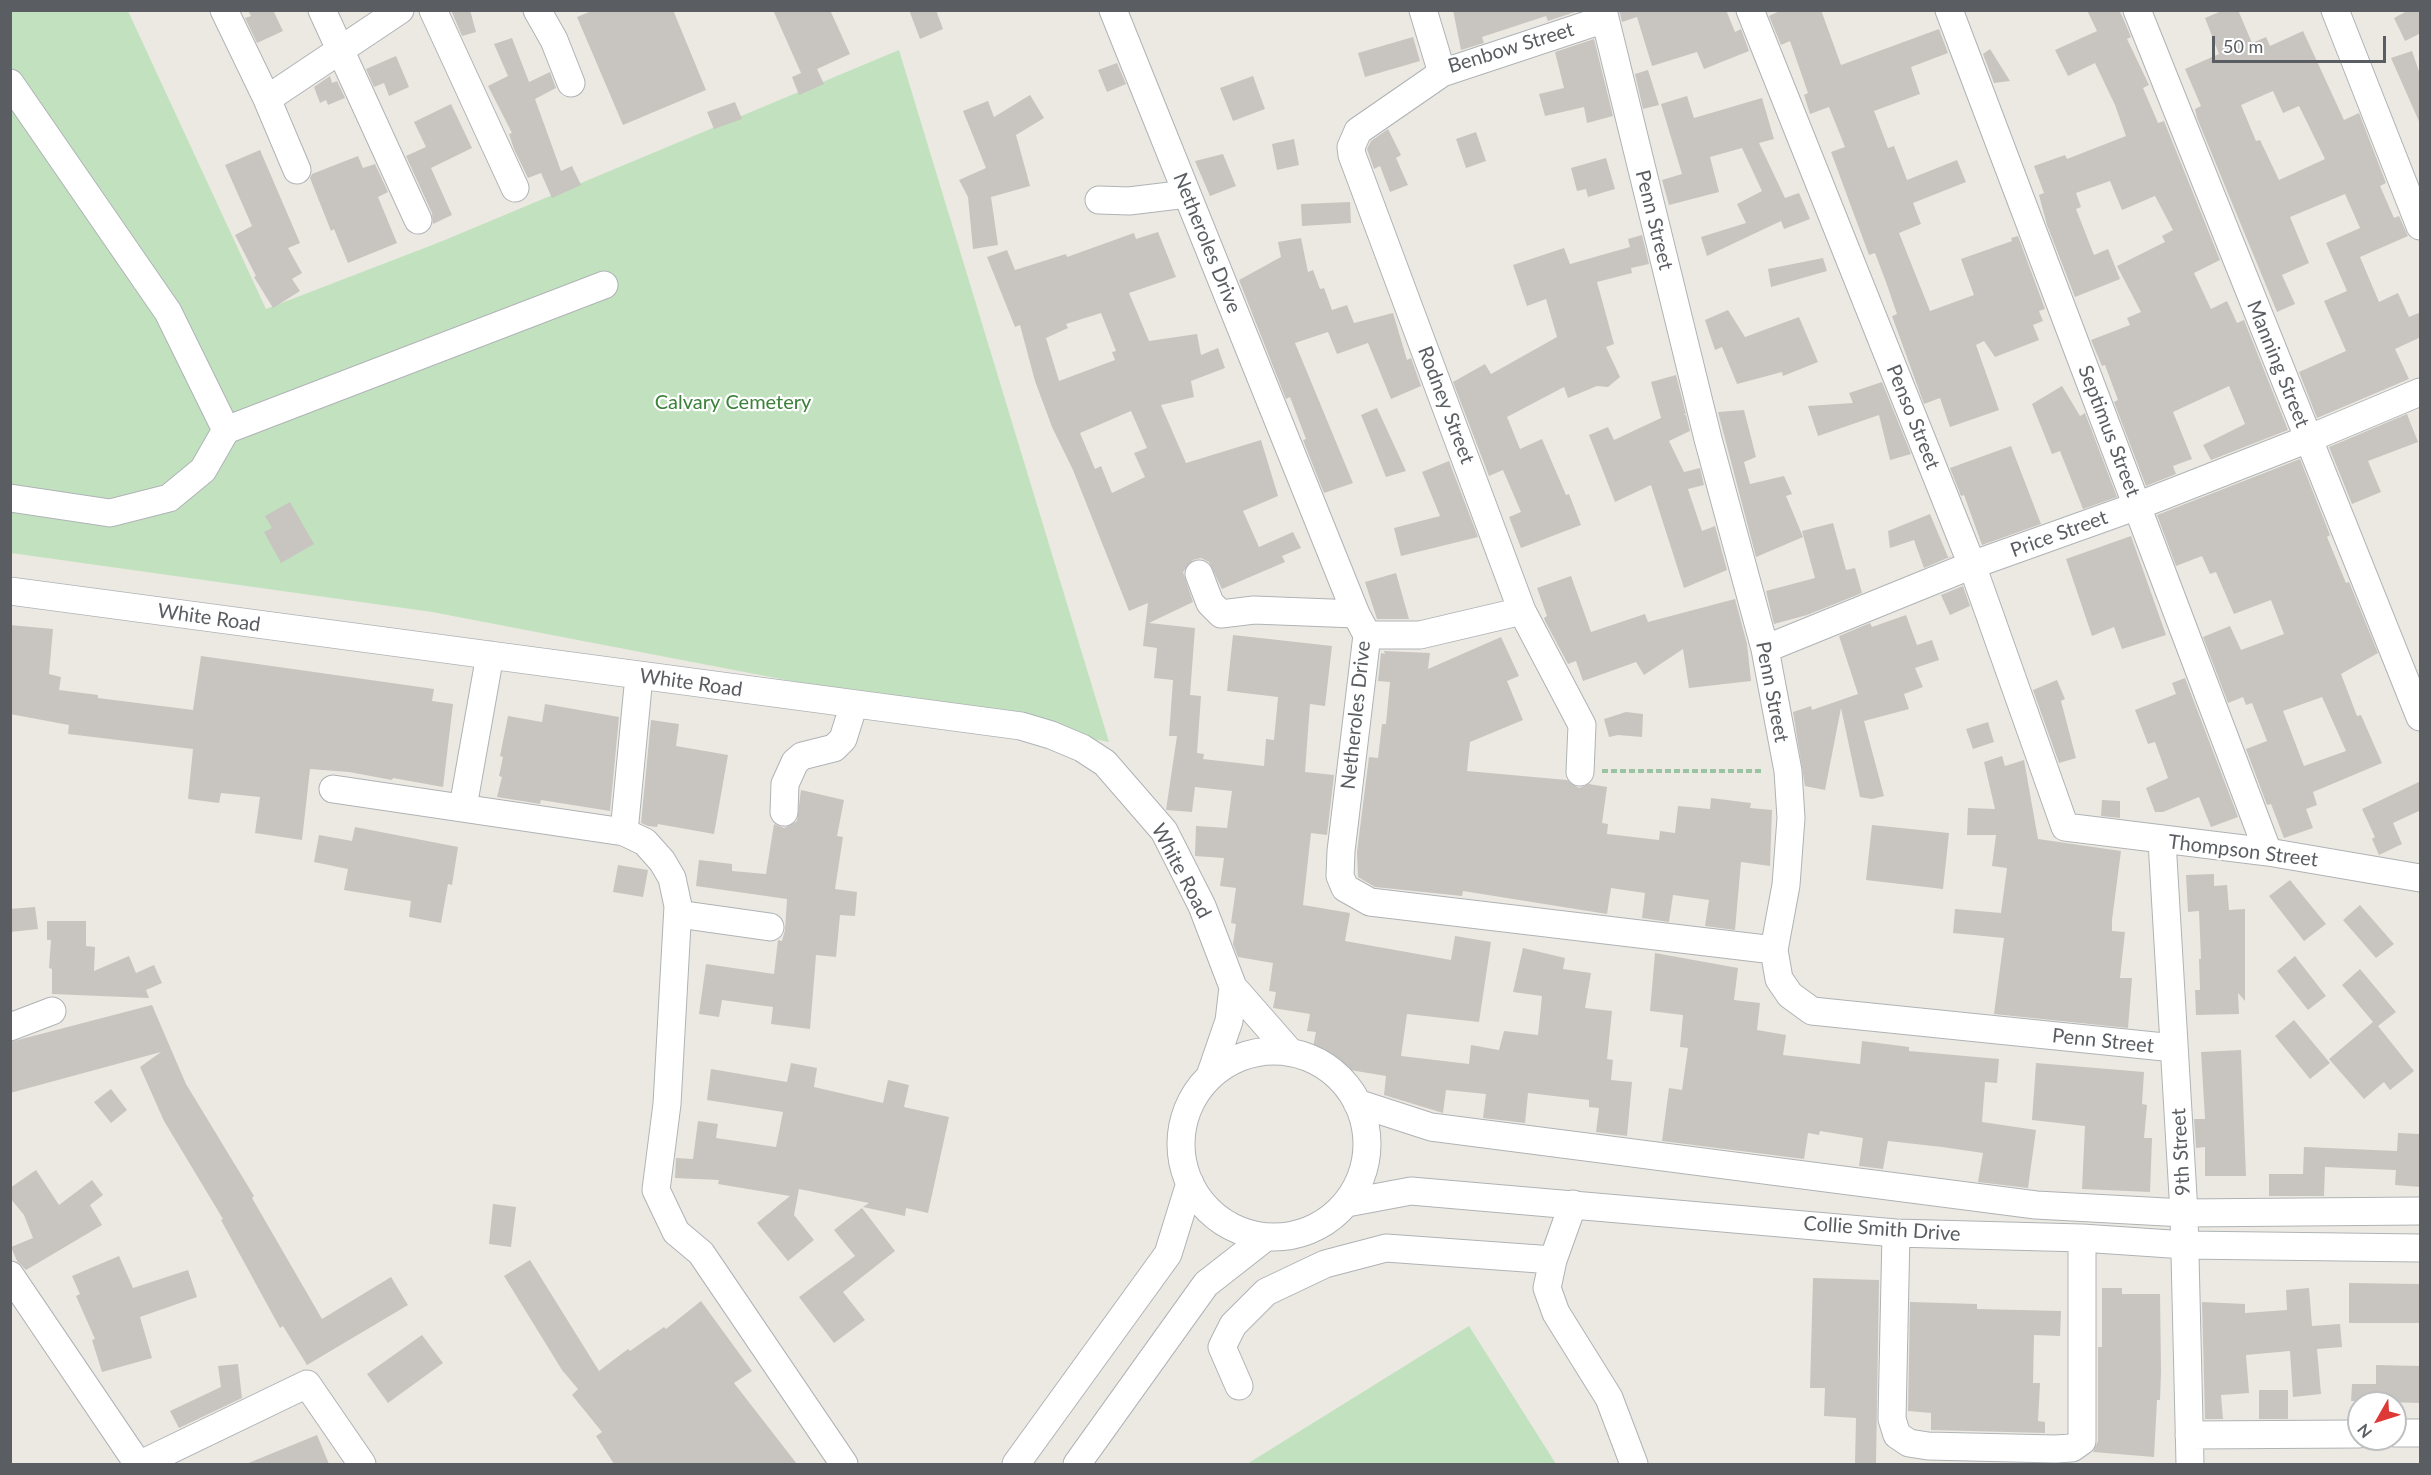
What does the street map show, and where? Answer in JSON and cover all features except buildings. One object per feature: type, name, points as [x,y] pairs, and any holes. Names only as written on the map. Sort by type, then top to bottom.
[{"type":"street","points":[[224,10],[267,99],[297,170]]},
{"type":"street","points":[[322,10],[418,220]]},
{"type":"street","points":[[267,99],[400,10]]},
{"type":"street","points":[[433,10],[515,188]]},
{"type":"street","points":[[537,10],[554,40],[571,83]]},
{"type":"street","name":"Netheroles Drive","points":[[1113,10],[1362,625],[1341,851],[1340,876],[1345,888],[1370,902],[1774,950]]},
{"type":"street","name":"Benbow Street","points":[[1423,10],[1442,74],[1604,15]]},
{"type":"street","name":"Penso Street","points":[[1750,10],[1972,565],[2065,827]]},
{"type":"street","name":"Septimus Street","points":[[1949,10],[2268,852]]},
{"type":"street","name":"Manning Street","points":[[2137,10],[2421,717]]},
{"type":"street","points":[[2335,10],[2421,226]]},
{"type":"street","name":"Penn Street","points":[[1604,15],[1708,439],[1765,649],[1788,771],[1790,829],[1786,885],[1774,950],[1779,978],[1790,995],[1812,1011],[2174,1048]]},
{"type":"street","name":"Rodney Street","points":[[1442,74],[1358,131],[1351,147],[1352,154],[1522,611],[1582,724],[1580,771]]},
{"type":"street","points":[[10,83],[168,312],[226,430]]},
{"type":"street","points":[[1099,200],[1129,201],[1187,194]]},
{"type":"street","points":[[10,498],[110,513],[169,498],[203,470],[226,430],[604,285]]},
{"type":"street","name":"Price Street","points":[[1765,649],[1972,565],[2137,506],[2421,392]]},
{"type":"street","points":[[1199,574],[1210,603],[1221,614],[1264,610],[1420,635],[1522,611]]},
{"type":"street","name":"White Road","points":[[10,591],[1021,726],[1082,748],[1105,763],[1164,831],[1202,906],[1233,987],[1290,1052]]},
{"type":"street","points":[[463,807],[490,655]]},
{"type":"street","points":[[624,832],[639,676]]},
{"type":"street","points":[[784,812],[785,783],[795,762],[802,756],[834,748],[843,739],[854,704]]},
{"type":"street","points":[[333,789],[624,832],[645,842],[662,861],[672,878],[678,914],[667,1104],[656,1190],[676,1232],[701,1253],[844,1464]]},
{"type":"street","name":"Thompson Street","points":[[2065,827],[2162,841],[2268,852],[2421,878]]},
{"type":"street","name":"9th Street","points":[[2162,841],[2184,1213],[2190,1464]]},
{"type":"street","points":[[678,914],[770,927]]},
{"type":"street","name":"White Road","points":[[1210,1076],[1229,1022],[1233,987]]},
{"type":"street","points":[[10,1027],[52,1011]]},
{"type":"street","points":[[1262,1051],[1290,1052],[1318,1062],[1341,1079],[1357,1102],[1365,1123],[1367,1144],[1365,1165],[1358,1185],[1347,1203],[1330,1219],[1311,1230],[1289,1236],[1266,1237],[1235,1228],[1209,1210],[1190,1183],[1183,1161],[1181,1138],[1186,1115],[1195,1094],[1210,1076],[1234,1059],[1262,1051]]},
{"type":"street","name":"Collie Smith Drive","points":[[1357,1102],[1431,1127],[2036,1205],[2184,1213],[2421,1211]]},
{"type":"street","points":[[1016,1464],[1168,1254],[1190,1183]]},
{"type":"street","name":"Collie Smith Drive","points":[[1347,1203],[1411,1191],[1896,1233],[2082,1238],[2185,1245],[2421,1248]]},
{"type":"street","points":[[1573,1204],[1553,1260],[1547,1288],[1556,1313],[1609,1398],[1634,1464]]},
{"type":"street","points":[[1896,1233],[1892,1419],[1897,1435],[1909,1443],[1939,1447],[2055,1449],[2072,1448],[2082,1441],[2082,1238]]},
{"type":"street","points":[[1077,1464],[1206,1284],[1266,1237]]},
{"type":"street","points":[[1239,1386],[1222,1347],[1233,1325],[1266,1292],[1326,1264],[1386,1248],[1553,1260]]},
{"type":"street","points":[[10,1275],[19,1306],[140,1464],[307,1384],[362,1464]]},
{"type":"street","points":[[2189,1435],[2347,1434]]},
{"type":"path","points":[[1580,771],[1788,771]]},
{"type":"green space","name":"Calvary Cemetery","points":[[11,11],[128,11],[266,309],[440,242],[899,50],[1109,742],[432,612],[11,553]]},
{"type":"green space","points":[[1469,1326],[1556,1464],[1247,1464]]}]
